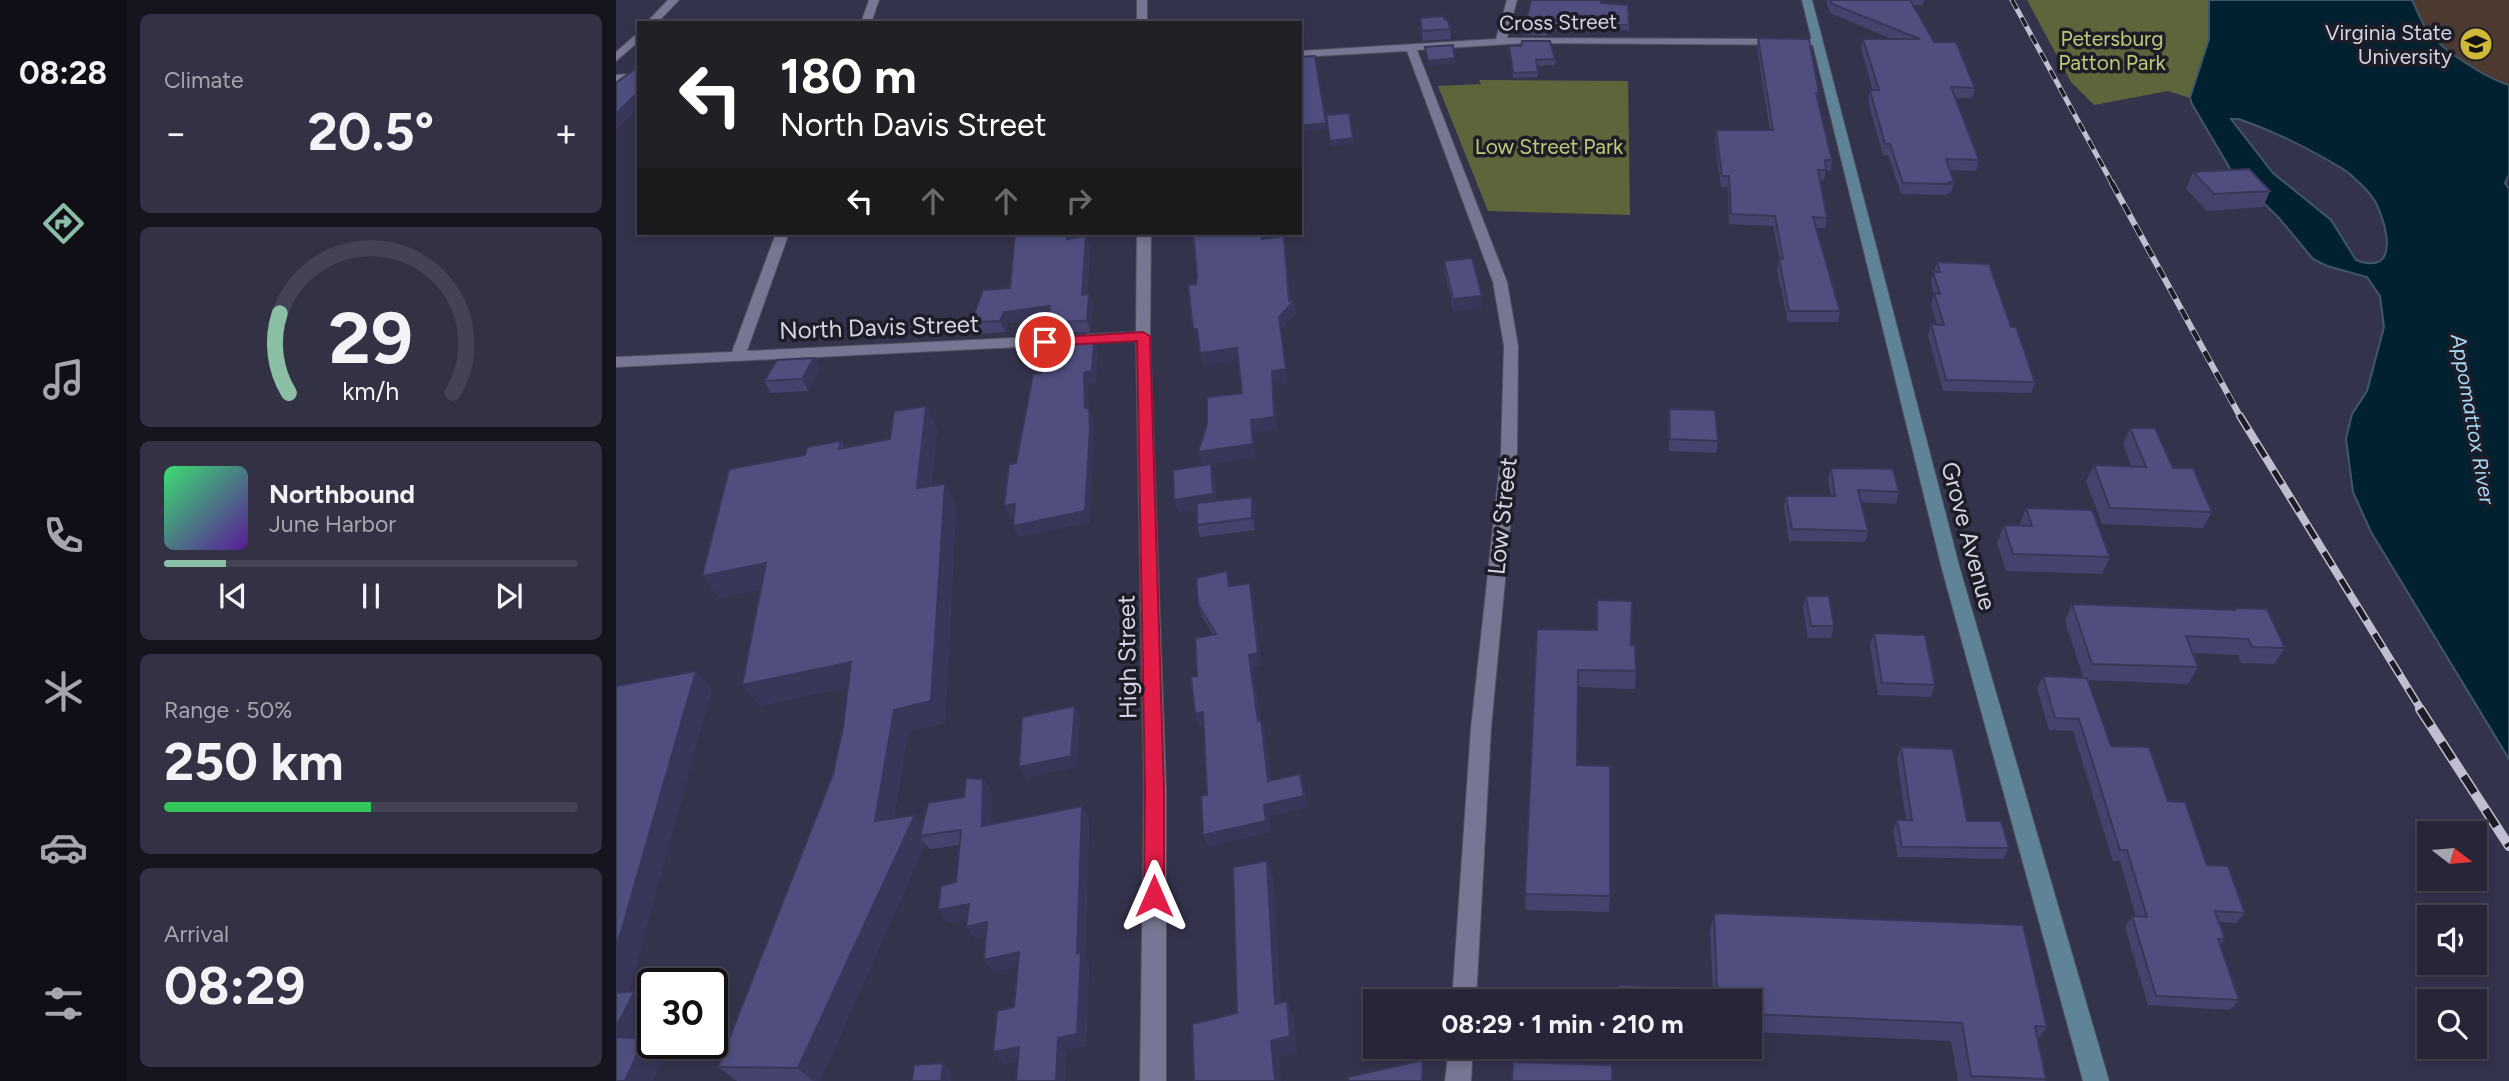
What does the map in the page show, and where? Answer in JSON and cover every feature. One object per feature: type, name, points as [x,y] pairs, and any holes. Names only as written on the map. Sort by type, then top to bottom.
[{"type":"main road","name":"Grove Avenue","points":[[1807,0],[1951,569],[2096,1081]]},
{"type":"street","points":[[653,21],[674,0]]},
{"type":"street","points":[[867,21],[874,0]]},
{"type":"street","points":[[1142,0],[1142,21]]},
{"type":"street","points":[[1501,41],[1512,0]]},
{"type":"street","points":[[616,58],[637,37]]},
{"type":"street","name":"Cross Street","points":[[1302,54],[1501,41],[1817,42]]},
{"type":"street","name":"Low Street","points":[[1411,47],[1500,282],[1511,346],[1509,454],[1481,728],[1465,989]]},
{"type":"street","points":[[616,78],[637,76]]},
{"type":"street","points":[[737,356],[781,235]]},
{"type":"street","name":"High Street","points":[[1144,235],[1143,336],[1155,790],[1153,1081]]},
{"type":"street","name":"North Davis Street","points":[[616,362],[1143,336]]},
{"type":"street","points":[[1458,1081],[1460,1059]]},
{"type":"shaded area","name":"Virginia State University","points":[[2412,0],[2509,0],[2509,85],[2495,81],[2457,56],[2428,32]]},
{"type":"green space","name":"Petersburg Patton Park","points":[[2027,0],[2209,0],[2209,39],[2190,98],[2168,91],[2094,105],[2071,82]]},
{"type":"green space","name":"Low Street Park","points":[[1479,80],[1628,81],[1630,215],[1488,211],[1438,86],[1481,84]]},
{"type":"water","name":"Appomattox River","points":[[2209,0],[2412,0],[2427,30],[2452,54],[2477,70],[2509,85],[2509,175],[2505,183],[2509,189],[2509,759],[2371,532],[2353,492],[2346,439],[2352,414],[2367,391],[2384,327],[2380,296],[2367,277],[2327,266],[2313,259],[2279,218],[2232,172],[2190,98],[2209,39]],"holes":[[[2231,119],[2239,119],[2315,153],[2347,172],[2362,185],[2375,201],[2386,234],[2387,246],[2380,261],[2370,263],[2356,260],[2331,220],[2273,173]]]},
{"type":"building","points":[[1531,0],[1601,0],[1601,3],[1628,5],[1629,25],[1546,25],[1547,30],[1524,30]]},
{"type":"building","points":[[1830,0],[1910,0],[1934,42],[1956,42],[1975,88],[1951,87],[1979,160],[1946,159],[1954,182],[1903,183],[1890,144],[1885,144],[1870,90],[1879,90],[1863,39],[1920,39],[1832,4]]},
{"type":"building","points":[[1444,16],[1450,29],[1422,31],[1420,18]]},
{"type":"building","points":[[1758,38],[1809,39],[1819,93],[1816,93],[1832,160],[1825,160],[1826,170],[1818,170],[1827,218],[1813,217],[1840,311],[1789,311],[1779,259],[1783,259],[1775,216],[1731,214],[1729,176],[1722,176],[1716,130],[1773,130]]},
{"type":"building","points":[[1522,41],[1550,41],[1555,59],[1536,60],[1538,72],[1513,73],[1509,46],[1521,46]]},
{"type":"building","points":[[1453,45],[1455,58],[1428,61],[1425,47]]},
{"type":"building","points":[[1315,56],[1326,123],[1302,126],[1302,57]]},
{"type":"building","points":[[637,67],[637,93],[616,114],[616,83]]},
{"type":"building","points":[[1349,113],[1353,138],[1330,141],[1326,115]]},
{"type":"building","points":[[2249,169],[2270,191],[2214,194],[2193,172]]},
{"type":"building","points":[[1015,235],[1067,235],[1067,239],[1086,236],[1082,295],[1089,294],[1087,321],[1051,322],[1050,306],[1004,312],[1000,321],[974,322],[976,316],[973,316],[983,290],[1010,288]]},
{"type":"building","points":[[1193,235],[1261,235],[1262,239],[1284,236],[1289,301],[1294,301],[1279,317],[1286,369],[1272,371],[1274,417],[1251,420],[1253,444],[1198,452],[1207,424],[1207,397],[1242,393],[1237,348],[1200,353],[1197,329],[1193,329],[1188,285],[1196,284]]},
{"type":"building","points":[[1472,258],[1482,296],[1453,299],[1444,261]]},
{"type":"building","points":[[1937,262],[1989,264],[2011,327],[2016,327],[2035,382],[1946,380],[1931,324],[1944,325],[1934,293],[1940,294],[1933,272],[1940,272]]},
{"type":"building","points":[[1085,334],[1084,342],[1094,341],[1092,371],[1084,373],[1085,407],[1089,409],[1090,429],[1085,511],[1013,526],[1015,504],[1004,506],[1009,464],[1016,463],[1033,374],[1041,373],[1042,359],[1047,358],[1049,336]]},
{"type":"building","points":[[814,358],[802,379],[764,381],[777,360]]},
{"type":"building","points":[[926,406],[917,488],[945,484],[931,701],[894,710],[875,821],[915,815],[798,1068],[718,1067],[721,1059],[728,1059],[728,1042],[833,774],[843,727],[851,662],[742,685],[766,563],[702,576],[729,469],[805,455],[807,447],[841,441],[839,449],[890,439],[894,411]]},
{"type":"building","points":[[1669,409],[1715,410],[1718,441],[1670,439]]},
{"type":"building","points":[[2130,428],[2155,428],[2173,468],[2193,468],[2212,512],[2110,508],[2094,465],[2146,467]]},
{"type":"building","points":[[1211,464],[1213,494],[1174,500],[1173,470]]},
{"type":"building","points":[[1831,468],[1893,469],[1899,492],[1858,490],[1868,531],[1792,529],[1786,496],[1835,496]]},
{"type":"building","points":[[1252,497],[1252,518],[1197,525],[1197,503]]},
{"type":"building","points":[[2026,508],[2092,510],[2110,557],[2013,554],[2004,525],[2032,526]]},
{"type":"building","points":[[1227,571],[1229,586],[1250,583],[1258,653],[1249,655],[1258,721],[1261,720],[1268,781],[1300,774],[1304,796],[1264,805],[1266,821],[1203,835],[1201,796],[1207,795],[1203,712],[1195,714],[1191,677],[1197,676],[1195,638],[1216,634],[1198,604],[1196,578]]},
{"type":"building","points":[[1806,596],[1829,596],[1834,626],[1811,626]]},
{"type":"building","points":[[1597,600],[1632,601],[1631,645],[1635,645],[1636,671],[1578,670],[1577,765],[1610,766],[1610,896],[1525,894],[1537,629],[1597,630]]},
{"type":"building","points":[[2072,604],[2267,609],[2285,648],[2252,647],[2248,639],[2186,636],[2198,667],[2092,664]]},
{"type":"building","points":[[1874,633],[1925,635],[1935,685],[1882,683]]},
{"type":"building","points":[[696,671],[616,949],[616,686]]},
{"type":"building","points":[[2043,676],[2087,678],[2111,746],[2149,747],[2168,801],[2185,802],[2207,865],[2228,866],[2245,913],[2215,911],[2225,939],[2218,939],[2239,1000],[2156,996],[2132,916],[2147,917],[2127,850],[2120,850],[2079,719],[2055,718]]},
{"type":"building","points":[[1075,706],[1071,756],[1019,767],[1022,717]]},
{"type":"building","points":[[1901,747],[1953,749],[1967,821],[2001,821],[2009,848],[1902,847],[1897,820],[1912,820]]},
{"type":"building","points":[[966,778],[983,779],[982,826],[1082,806],[1077,953],[1081,952],[1077,1034],[1058,1038],[1056,1081],[1016,1081],[1019,1047],[993,1052],[997,1011],[1014,1007],[1019,952],[984,960],[987,922],[966,927],[969,904],[938,910],[941,886],[956,882],[961,830],[920,836],[928,803],[964,797]]},
{"type":"building","points":[[1267,861],[1275,1004],[1287,1001],[1290,1036],[1271,1041],[1275,1081],[1194,1081],[1192,1024],[1237,1013],[1233,867]]},
{"type":"building","points":[[1714,913],[2023,925],[2047,1027],[2035,1026],[2046,1079],[1971,1076],[1962,1023],[1762,1015],[1762,989],[1717,989]]},
{"type":"building","points":[[1619,985],[1717,989],[1619,989]]},
{"type":"building","points":[[635,991],[616,1027],[616,993]]},
{"type":"building","points":[[616,1037],[637,1038],[637,1054],[625,1081],[616,1081]]},
{"type":"building","points":[[1423,1060],[1422,1081],[1348,1081],[1348,1077]]},
{"type":"building","points":[[1513,1062],[1612,1065],[1612,1081],[1512,1081]]},
{"type":"building","points":[[943,1063],[941,1081],[912,1081],[914,1065]]},
{"type":"railway","points":[[2012,0],[2113,185]]},
{"type":"railway","points":[[2112,183],[2241,418]]},
{"type":"railway","points":[[2240,416],[2422,711]]},
{"type":"railway","points":[[2420,709],[2509,846]]},
{"type":"place","name":"Virginia State University","points":[[2476,44]]},
{"type":"route","points":[[1045,342],[1143,336],[1155,790],[1154,896]]}]
